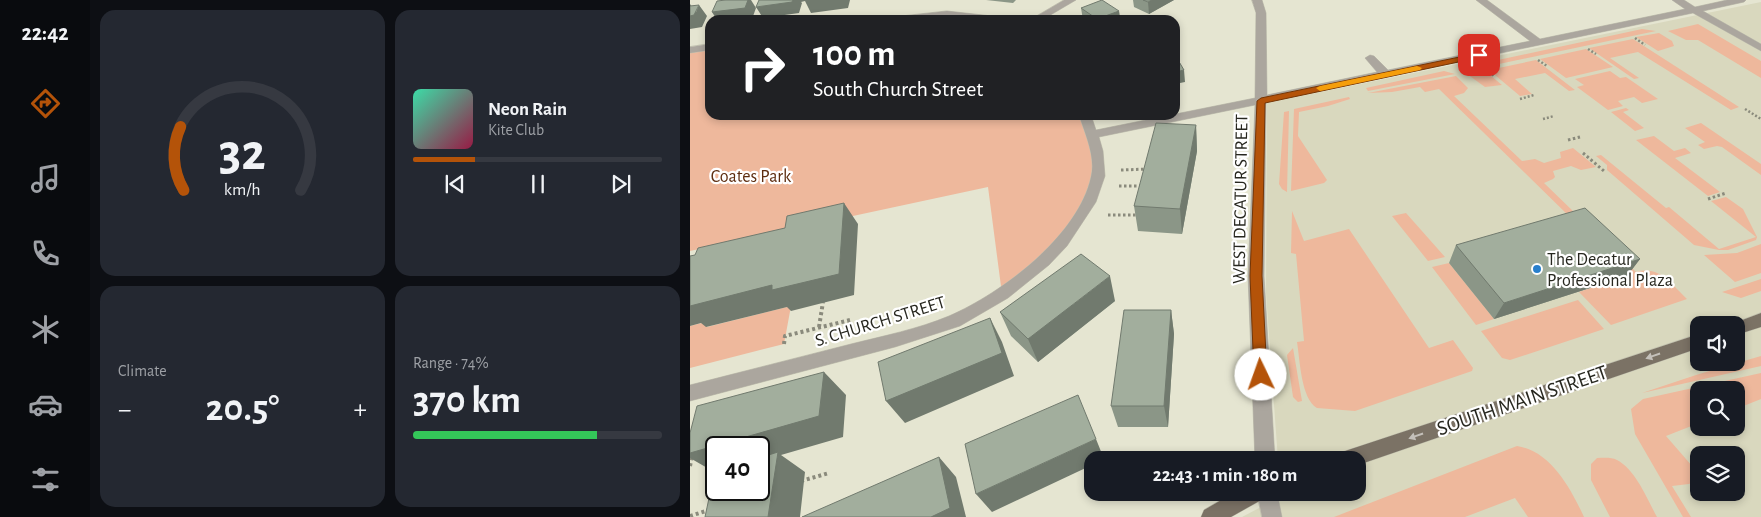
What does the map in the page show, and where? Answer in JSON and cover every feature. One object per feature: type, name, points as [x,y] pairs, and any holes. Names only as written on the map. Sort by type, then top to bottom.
[{"type":"main road","points":[[1745,325],[1761,320]]},
{"type":"main road","name":"SOUTH MAIN STREET","points":[[1366,453],[1690,344]]},
{"type":"main road","points":[[1211,517],[1240,501]]},
{"type":"street","points":[[1044,15],[1071,0]]},
{"type":"street","name":"WEST DECATUR STREET","points":[[1257,0],[1261,13],[1261,101],[1256,276],[1265,451]]},
{"type":"street","points":[[1481,0],[1539,43]]},
{"type":"street","points":[[1677,0],[1761,48]]},
{"type":"street","points":[[1180,117],[1742,0]]},
{"type":"street","points":[[938,15],[956,15]]},
{"type":"street","points":[[690,50],[705,48]]},
{"type":"street","points":[[1370,58],[1386,75]]},
{"type":"street","name":"S. CHURCH STREET","points":[[690,393],[895,340],[954,321],[1002,294],[1044,261],[1062,242],[1088,202],[1098,176],[1097,150],[1087,120]]},
{"type":"street","points":[[1092,135],[1167,120]]},
{"type":"street","points":[[1269,501],[1272,517]]},
{"type":"path","points":[[1633,37],[1646,45]]},
{"type":"path","points":[[1586,47],[1596,54]]},
{"type":"path","points":[[1536,58],[1547,66]]},
{"type":"path","points":[[1485,69],[1494,76]]},
{"type":"path","points":[[1520,99],[1534,95]]},
{"type":"path","points":[[1745,108],[1761,119]]},
{"type":"path","points":[[1543,119],[1554,116]]},
{"type":"path","points":[[1568,140],[1580,137]]},
{"type":"path","points":[[1583,153],[1604,172]]},
{"type":"path","points":[[1121,170],[1154,169]]},
{"type":"path","points":[[1119,186],[1150,186]]},
{"type":"path","points":[[1708,199],[1726,193]]},
{"type":"path","points":[[1108,215],[1142,216]]},
{"type":"path","points":[[820,327],[823,302]]},
{"type":"path","points":[[784,344],[786,336],[850,320],[849,328]]},
{"type":"path","points":[[690,466],[693,454]]},
{"type":"path","points":[[792,484],[829,472]]},
{"type":"path","points":[[690,516],[718,507]]},
{"type":"shaded area","points":[[1761,2],[1761,517],[1242,517],[1272,501],[1366,501],[1366,451],[1277,451],[1266,293],[1267,103]]},
{"type":"green space","points":[[1698,24],[1761,61],[1761,78],[1698,40],[1686,40],[1668,31]]},
{"type":"green space","points":[[1642,29],[1656,31],[1466,71],[1470,66]]},
{"type":"green space","points":[[1659,33],[1672,41],[1674,46],[1658,51],[1636,37]]},
{"type":"green space","points":[[1633,39],[1739,107],[1731,110],[1638,52],[1610,58],[1639,78],[1634,79],[1589,48]]},
{"type":"green space","name":"Coates Park","points":[[705,48],[705,120],[1086,120],[1098,176],[1072,229],[1002,294],[988,187],[690,251],[690,50]]},
{"type":"green space","points":[[1586,49],[1613,67],[1566,78],[1540,59]]},
{"type":"green space","points":[[1536,60],[1575,90],[1569,91],[1545,73],[1515,79],[1532,94],[1520,96],[1489,70]]},
{"type":"green space","points":[[1444,71],[1455,74],[1368,91],[1366,88]]},
{"type":"green space","points":[[1485,71],[1502,85],[1485,87],[1467,74]]},
{"type":"green space","points":[[1610,71],[1620,78],[1626,77],[1658,99],[1642,103],[1634,97],[1618,101],[1623,106],[1608,110],[1577,87],[1584,85],[1575,79]]},
{"type":"green space","points":[[1456,76],[1468,88],[1464,93],[1454,96],[1522,161],[1535,159],[1544,163],[1561,158],[1560,152],[1573,148],[1596,167],[1581,170],[1571,166],[1553,171],[1555,177],[1544,183],[1636,272],[1652,271],[1664,277],[1687,299],[1611,325],[1579,292],[1626,276],[1573,220],[1439,89],[1425,92],[1420,87],[1392,92],[1368,93]]},
{"type":"green space","points":[[1349,97],[1350,99],[1328,106],[1299,112],[1298,136],[1327,180],[1324,183],[1291,191],[1294,109]]},
{"type":"green space","points":[[1626,108],[1629,110],[1623,112],[1644,128],[1635,131],[1611,112]]},
{"type":"green space","points":[[1289,111],[1287,192],[1279,184],[1284,112]]},
{"type":"green space","points":[[1701,123],[1761,164],[1761,175],[1722,147],[1717,146],[1704,149],[1698,145],[1705,142],[1685,128]]},
{"type":"green space","points":[[1654,136],[1674,151],[1685,148],[1691,153],[1675,158],[1720,192],[1708,196],[1636,140]]},
{"type":"green space","points":[[1601,155],[1666,208],[1669,207],[1719,249],[1756,237],[1711,201],[1726,197],[1743,209],[1757,237],[1756,240],[1728,250],[1719,250],[1694,245],[1607,170],[1607,165],[1596,156]]},
{"type":"green space","points":[[1292,211],[1304,241],[1349,229],[1429,348],[1453,340],[1473,368],[1472,371],[1355,411],[1317,408],[1304,388],[1297,342],[1304,341],[1296,254],[1291,253]]},
{"type":"green space","points":[[1406,213],[1445,257],[1428,261],[1392,216]]},
{"type":"green space","points":[[1761,244],[1761,273],[1735,282],[1704,255],[1737,253]]},
{"type":"green space","points":[[1449,263],[1494,319],[1476,325],[1432,267]]},
{"type":"green space","points":[[1761,279],[1761,291],[1741,298],[1722,292]]},
{"type":"green space","points":[[1578,300],[1604,329],[1510,360],[1502,358],[1481,331]]},
{"type":"green space","points":[[791,306],[784,344],[690,368],[690,326],[706,322],[707,327]]},
{"type":"green space","points":[[1293,348],[1302,401],[1298,402],[1293,397],[1287,355]]},
{"type":"green space","points":[[1761,356],[1761,366],[1745,370],[1745,361]]},
{"type":"green space","points":[[1710,371],[1739,371],[1642,393]]},
{"type":"green space","points":[[1761,373],[1761,399],[1745,405],[1745,381],[1725,381]]},
{"type":"green space","points":[[1690,389],[1690,427],[1666,436],[1690,464],[1690,483],[1672,486],[1691,517],[1683,517],[1635,434],[1631,409],[1643,399]]},
{"type":"green space","points":[[1517,446],[1529,449],[1550,463],[1573,495],[1584,517],[1528,517],[1515,498],[1465,517],[1334,517]]},
{"type":"green space","points":[[1597,458],[1612,458],[1624,465],[1635,478],[1657,517],[1610,517],[1591,480],[1591,464]]},
{"type":"building","points":[[748,0],[745,8],[712,12],[717,1]]},
{"type":"building","points":[[759,0],[793,0],[792,2],[756,7]]},
{"type":"building","points":[[1102,0],[1119,11],[1108,15],[1091,15],[1081,8]]},
{"type":"building","points":[[699,5],[694,15],[690,16],[690,6]]},
{"type":"building","points":[[1156,123],[1196,125],[1180,209],[1134,206]]},
{"type":"building","points":[[844,203],[839,274],[772,290],[772,285],[690,306],[690,256],[695,255],[698,248],[785,228],[787,216]]},
{"type":"building","name":"The Decatur Professional Plaza","points":[[1585,208],[1640,259],[1504,303],[1456,245]]},
{"type":"building","points":[[1081,254],[1110,276],[1028,339],[1000,312]]},
{"type":"building","points":[[1124,310],[1171,310],[1164,406],[1111,406]]},
{"type":"building","points":[[990,318],[1002,353],[886,401],[878,362]]},
{"type":"building","points":[[824,372],[819,416],[749,436],[705,436],[705,449],[690,453],[690,433],[697,406]]},
{"type":"building","points":[[1078,395],[1096,439],[976,494],[965,444]]},
{"type":"building","points":[[778,452],[768,517],[705,517],[708,501],[770,501],[770,455]]},
{"type":"building","points":[[939,457],[950,508],[931,517],[802,517]]},
{"type":"slow traffic","points":[[1320,88],[1417,68]]},
{"type":"place","name":"The Decatur Professional Plaza","points":[[1537,269]]},
{"type":"route","points":[[1261,375],[1256,276],[1261,101],[1479,55]]}]
